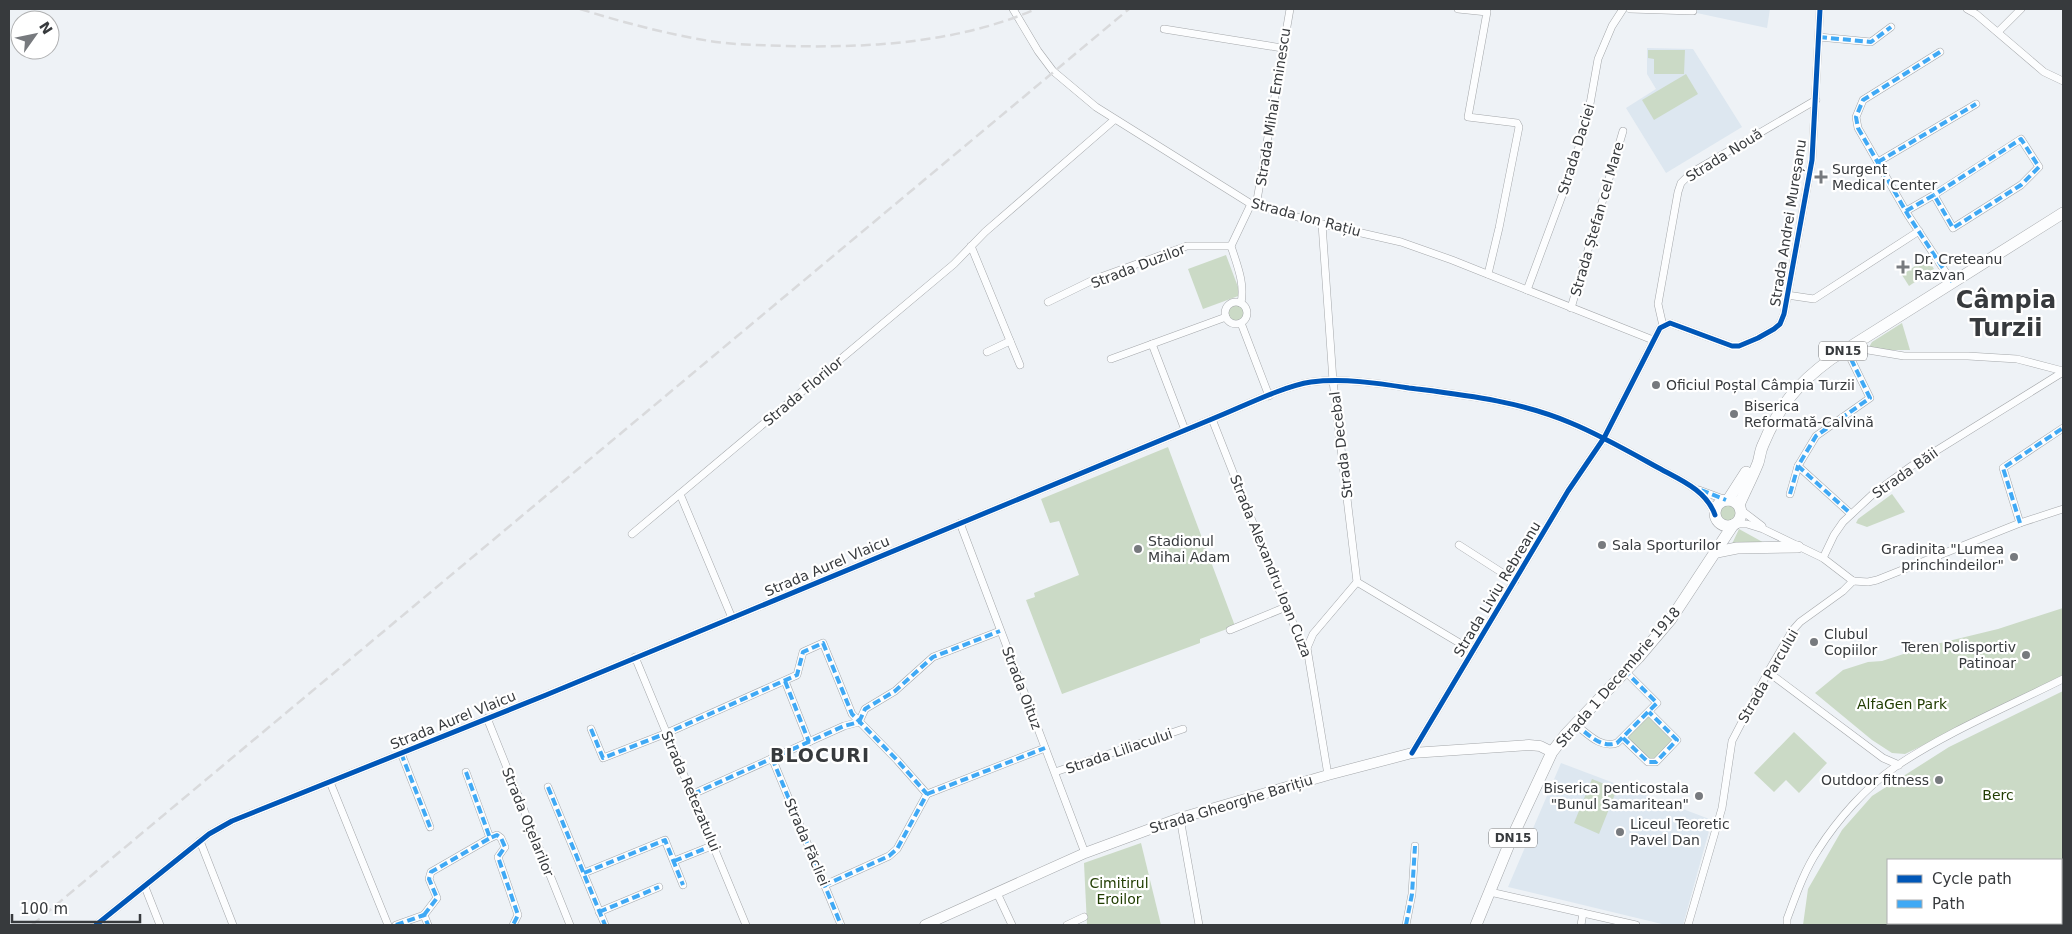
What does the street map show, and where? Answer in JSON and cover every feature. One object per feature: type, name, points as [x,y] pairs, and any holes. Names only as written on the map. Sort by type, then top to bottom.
[{"type":"main road","name":"DN15","points":[[1733,504],[1758,462],[1762,447],[1776,415],[1799,385],[1811,374],[1850,347],[2063,213]]},
{"type":"main road","name":"DN15","points":[[1715,516],[1719,504],[1733,504]]},
{"type":"main road","name":"DN15","points":[[1733,504],[1740,518],[1734,525]]},
{"type":"main road","points":[[1715,516],[1720,524],[1734,525]]},
{"type":"main road","name":"Strada 1 Decembrie 1918","points":[[1706,568],[1717,530],[1715,516]]},
{"type":"main road","name":"Strada 1 Decembrie 1918","points":[[1476,925],[1510,842],[1552,752],[1575,724],[1671,619],[1734,525]]},
{"type":"main road","points":[[1717,552],[1737,548],[1798,547]]},
{"type":"street","name":"Strada Ion Rațiu","points":[[1013,9],[1038,51],[1053,71],[1114,120],[1253,205],[1322,224],[1401,242],[1488,274],[1653,340]]},
{"type":"street","name":"Strada Mihai Eminescu","points":[[1231,246],[1253,205],[1290,9]]},
{"type":"street","points":[[1458,9],[1487,12],[1468,117],[1517,124],[1519,127],[1488,274]]},
{"type":"street","name":"Strada Daciei","points":[[1527,290],[1576,158],[1590,104],[1598,60],[1612,26],[1622,9]]},
{"type":"street","points":[[1630,9],[1693,11]]},
{"type":"street","name":"Strada Andrei Mureșanu","points":[[1663,326],[1670,322],[1732,346],[1739,346],[1758,338],[1780,324],[1784,314],[1812,160],[1820,9]]},
{"type":"street","points":[[1968,9],[2044,72],[2063,81]]},
{"type":"street","points":[[1998,32],[2021,9]]},
{"type":"street","points":[[1819,37],[1870,42],[1891,27]]},
{"type":"street","points":[[1164,30],[1282,48]]},
{"type":"street","points":[[1940,52],[1863,100],[1856,117],[1858,128],[1906,211],[1952,282]]},
{"type":"street","name":"Strada Nouă","points":[[1663,326],[1658,304],[1681,182],[1691,173],[1816,100]]},
{"type":"street","points":[[1878,162],[1976,104]]},
{"type":"street","name":"Strada Florilor","points":[[632,534],[954,264],[971,246],[1114,120]]},
{"type":"street","name":"Strada Ștefan cel Mare","points":[[1572,308],[1623,131]]},
{"type":"street","points":[[1906,211],[2021,139],[2040,167],[2021,185],[1953,228],[1934,195]]},
{"type":"street","name":"Strada Decebal","points":[[1322,224],[1334,381],[1357,582]]},
{"type":"street","points":[[1787,295],[1814,298],[1919,231]]},
{"type":"street","points":[[971,246],[1020,365]]},
{"type":"street","name":"Strada Duzilor","points":[[1048,302],[1095,279],[1187,246],[1231,246]]},
{"type":"street","points":[[1231,246],[1244,293],[1242,303]]},
{"type":"street","points":[[1235,302],[1242,303],[1246,308],[1247,314],[1240,323],[1233,324],[1226,317],[1229,305],[1235,302]]},
{"type":"street","points":[[1111,359],[1226,317]]},
{"type":"street","points":[[1240,323],[1269,396]]},
{"type":"street","points":[[1653,340],[1663,326]]},
{"type":"street","name":"Strada Liviu Rebreanu","points":[[1412,753],[1568,491],[1604,438],[1653,340]]},
{"type":"street","points":[[987,352],[1010,341]]},
{"type":"street","points":[[1152,344],[1185,430]]},
{"type":"street","points":[[1790,494],[1798,466],[1816,436],[1870,398],[1851,359],[1850,347],[1904,356],[1968,356],[2017,359],[2063,372]]},
{"type":"street","name":"Strada Băii","points":[[1823,558],[1834,535],[1851,514],[1873,494],[1910,467],[2063,372]]},
{"type":"street","name":"Strada Aurel Vlaicu","points":[[96,925],[220,826],[732,618],[1212,419],[1310,382],[1334,381],[1382,384],[1480,397],[1534,410],[1570,422],[1604,438],[1696,489]]},
{"type":"street","name":"Strada Alexandru Ioan Cuza","points":[[1212,419],[1286,607],[1300,639],[1307,648],[1328,775]]},
{"type":"street","points":[[2020,523],[2003,468],[2063,428]]},
{"type":"street","points":[[1798,466],[1851,514]]},
{"type":"street","points":[[1696,489],[1733,504],[1763,529]]},
{"type":"street","points":[[1696,489],[1712,505],[1715,516]]},
{"type":"street","points":[[680,494],[732,618]]},
{"type":"street","points":[[1734,525],[1747,524],[1763,529],[1823,558],[1853,581],[1868,582],[2020,523],[2063,509]]},
{"type":"street","name":"Strada Oituz","points":[[960,523],[1085,853]]},
{"type":"street","points":[[1459,545],[1515,581]]},
{"type":"street","name":"Strada Parcului","points":[[1688,925],[1722,808],[1732,741],[1792,631],[1800,622],[1843,591],[1853,581]]},
{"type":"street","points":[[1307,648],[1313,634],[1357,582],[1473,651]]},
{"type":"street","points":[[1230,630],[1286,607]]},
{"type":"street","points":[[859,722],[865,709],[895,691],[933,657],[1000,631]]},
{"type":"street","points":[[591,729],[603,758],[667,733],[797,675],[803,652],[823,643],[852,714],[898,760],[927,794]]},
{"type":"street","name":"Strada Retezatului","points":[[635,657],[746,925]]},
{"type":"street","points":[[1575,724],[1601,744],[1609,746],[1618,743],[1649,712],[1657,703],[1625,671]]},
{"type":"street","points":[[1768,672],[1883,758],[1899,765]]},
{"type":"street","points":[[1786,925],[1802,880],[1817,850],[1846,813],[1882,778],[1928,746],[2063,679]]},
{"type":"street","points":[[785,681],[808,742]]},
{"type":"street","points":[[1623,738],[1648,762],[1656,762],[1677,740],[1649,712]]},
{"type":"street","name":"Strada Oțelarilor","points":[[487,718],[570,925]]},
{"type":"street","points":[[693,794],[844,726],[859,722]]},
{"type":"street","name":"Strada Liliacului","points":[[1055,772],[1183,729]]},
{"type":"street","name":"Strada Gheorghe Barițiu","points":[[925,925],[1085,853],[1180,818],[1328,775],[1412,753],[1529,745],[1540,746],[1552,752]]},
{"type":"street","points":[[825,885],[890,856],[897,849],[927,794],[1045,748]]},
{"type":"street","points":[[401,753],[430,827]]},
{"type":"street","name":"Strada Făcliei","points":[[772,758],[841,925]]},
{"type":"street","points":[[466,772],[490,838]]},
{"type":"street","points":[[330,782],[388,925]]},
{"type":"street","points":[[548,787],[605,925]]},
{"type":"street","points":[[1180,818],[1198,925]]},
{"type":"street","points":[[396,925],[424,915],[436,898],[429,879],[431,872],[497,835],[501,838],[505,847],[498,857],[518,915],[513,925]]},
{"type":"street","points":[[584,873],[665,840],[683,885]]},
{"type":"street","points":[[200,841],[232,925]]},
{"type":"street","points":[[674,861],[714,845]]},
{"type":"street","points":[[1406,925],[1412,894],[1415,846]]},
{"type":"street","points":[[145,887],[160,925]]},
{"type":"street","points":[[600,912],[659,887]]},
{"type":"street","points":[[1490,892],[1636,925]]},
{"type":"street","points":[[997,893],[1012,925]]},
{"type":"street","points":[[1580,925],[1583,913]]},
{"type":"street","points":[[424,915],[428,925]]},
{"type":"street","points":[[1067,925],[1084,918]]},
{"type":"shaded area","points":[[1678,9],[1770,9],[1767,28]]},
{"type":"shaded area","points":[[1647,48],[1693,49],[1742,127],[1666,173],[1626,108],[1656,89],[1647,74]]},
{"type":"shaded area","name":"Liceul Teoretic Pavel Dan","points":[[1561,763],[1712,820],[1683,925],[1666,925],[1508,887]]},
{"type":"green space","points":[[1648,50],[1685,50],[1684,74],[1654,74],[1654,59],[1648,58]]},
{"type":"green space","points":[[1686,74],[1698,94],[1654,120],[1642,100]]},
{"type":"green space","points":[[1226,255],[1241,295],[1203,309],[1188,269]]},
{"type":"green space","points":[[1927,258],[1934,269],[1909,286],[1902,275]]},
{"type":"green space","points":[[1233,305],[1239,305],[1244,310],[1242,319],[1233,321],[1228,316],[1228,310]]},
{"type":"green space","points":[[1902,323],[1910,350],[1879,350],[1869,347],[1872,342]]},
{"type":"green space","name":"Stadionul Mihai Adam","points":[[1168,447],[1235,626],[1200,639],[1200,643],[1062,694],[1026,600],[1035,597],[1034,593],[1079,575],[1059,521],[1050,523],[1041,499]]},
{"type":"green space","points":[[1892,494],[1905,512],[1867,527],[1856,523],[1858,519]]},
{"type":"green space","points":[[1728,505],[1734,507],[1736,513],[1734,519],[1728,521],[1722,519],[1720,513],[1722,507]]},
{"type":"green space","points":[[1739,529],[1768,545],[1732,544]]},
{"type":"green space","name":"AlfaGen Park","points":[[2063,608],[2063,677],[1905,754],[1892,753],[1872,740],[1815,693],[1843,670],[1998,629]]},
{"type":"green space","name":"Berc","points":[[2063,691],[2063,925],[1803,925],[1808,889],[1842,830],[1872,796],[1949,747]]},
{"type":"green space","points":[[1649,715],[1674,740],[1652,762],[1627,737]]},
{"type":"green space","points":[[1794,732],[1827,763],[1799,793],[1786,780],[1774,792],[1754,773]]},
{"type":"green space","points":[[1592,779],[1617,789],[1599,834],[1574,823]]},
{"type":"green space","name":"Cimitirul Eroilor","points":[[1141,843],[1161,925],[1087,925],[1084,863]]},
{"type":"railway","points":[[580,9],[644,27],[710,41],[786,46],[850,46],[913,41],[976,29],[1036,9]]},
{"type":"railway","points":[[32,925],[1129,9]]},
{"type":"marked path","points":[[1819,37],[1871,42],[1891,27]]},
{"type":"marked path","points":[[1940,52],[1863,100],[1856,117],[1858,128],[1908,215],[1952,282]]},
{"type":"marked path","points":[[1878,162],[1976,104]]},
{"type":"marked path","points":[[1906,211],[1934,195],[1953,228],[2021,185],[2039,167],[2021,139],[1934,195]]},
{"type":"marked path","points":[[1850,347],[1851,359],[1870,398],[1816,436],[1798,466],[1851,514]]},
{"type":"marked path","points":[[2020,523],[2003,468],[2063,428]]},
{"type":"marked path","points":[[1790,494],[1798,466]]},
{"type":"marked path","points":[[1701,490],[1726,500]]},
{"type":"marked path","points":[[859,722],[865,709],[895,691],[933,657],[1000,631]]},
{"type":"marked path","points":[[591,729],[603,758],[667,733],[797,675],[803,652],[823,643],[852,714],[927,794],[897,849],[889,856],[825,885]]},
{"type":"marked path","points":[[1575,724],[1600,742],[1606,744],[1617,743],[1657,703],[1625,671]]},
{"type":"marked path","points":[[785,681],[809,742]]},
{"type":"marked path","points":[[1623,738],[1648,762],[1656,762],[1677,740],[1649,712]]},
{"type":"marked path","points":[[693,794],[844,726],[859,722]]},
{"type":"marked path","points":[[927,794],[1045,748]]},
{"type":"marked path","points":[[401,753],[430,827]]},
{"type":"marked path","points":[[772,758],[841,925]]},
{"type":"marked path","points":[[466,772],[490,838],[497,835],[501,838],[505,847],[498,857],[518,915],[513,925]]},
{"type":"marked path","points":[[548,787],[605,925]]},
{"type":"marked path","points":[[424,915],[437,898],[429,879],[431,872],[490,838]]},
{"type":"marked path","points":[[584,873],[665,840],[683,885]]},
{"type":"marked path","points":[[674,861],[714,845]]},
{"type":"marked path","points":[[1406,925],[1412,894],[1415,846]]},
{"type":"marked path","points":[[599,912],[659,887]]},
{"type":"marked path","points":[[396,925],[424,915],[428,925]]},
{"type":"cycle path","points":[[1412,753],[1568,491],[1604,438],[1660,328],[1670,323],[1732,346],[1739,346],[1758,338],[1780,324],[1784,314],[1812,160],[1820,9]]},
{"type":"cycle path","points":[[96,925],[209,834],[232,821],[546,695],[1223,414],[1300,384],[1335,381],[1372,383],[1471,396],[1512,404],[1552,415],[1614,443],[1682,480],[1705,498],[1715,515]]},
{"type":"place","name":"Surgent Medical Center","points":[[1821,177]]},
{"type":"place","name":"Dr. Creteanu Razvan","points":[[1903,267]]},
{"type":"place","name":"Oficiul Poștal Câmpia Turzii","points":[[1656,385]]},
{"type":"place","name":"Biserica Reformată-Calvină","points":[[1734,414]]},
{"type":"place","name":"Sala Sporturilor","points":[[1602,545]]},
{"type":"place","name":"Stadionul Mihai Adam","points":[[1138,549]]},
{"type":"place","name":"Gradinita \"Lumea princhindeilor\"","points":[[2014,557]]},
{"type":"place","name":"Clubul Copiilor","points":[[1814,642]]},
{"type":"place","name":"Teren Polisportiv Patinoar","points":[[2026,655]]},
{"type":"place","name":"Outdoor fitness","points":[[1939,780]]},
{"type":"place","name":"Biserica penticostala \"Bunul Samaritean\"","points":[[1699,796]]},
{"type":"place","name":"Liceul Teoretic Pavel Dan","points":[[1620,832]]},
{"type":"district","name":"Câmpia Turzii","points":[[2006,314]]},
{"type":"district","name":"BLOCURI","points":[[820,755]]}]
